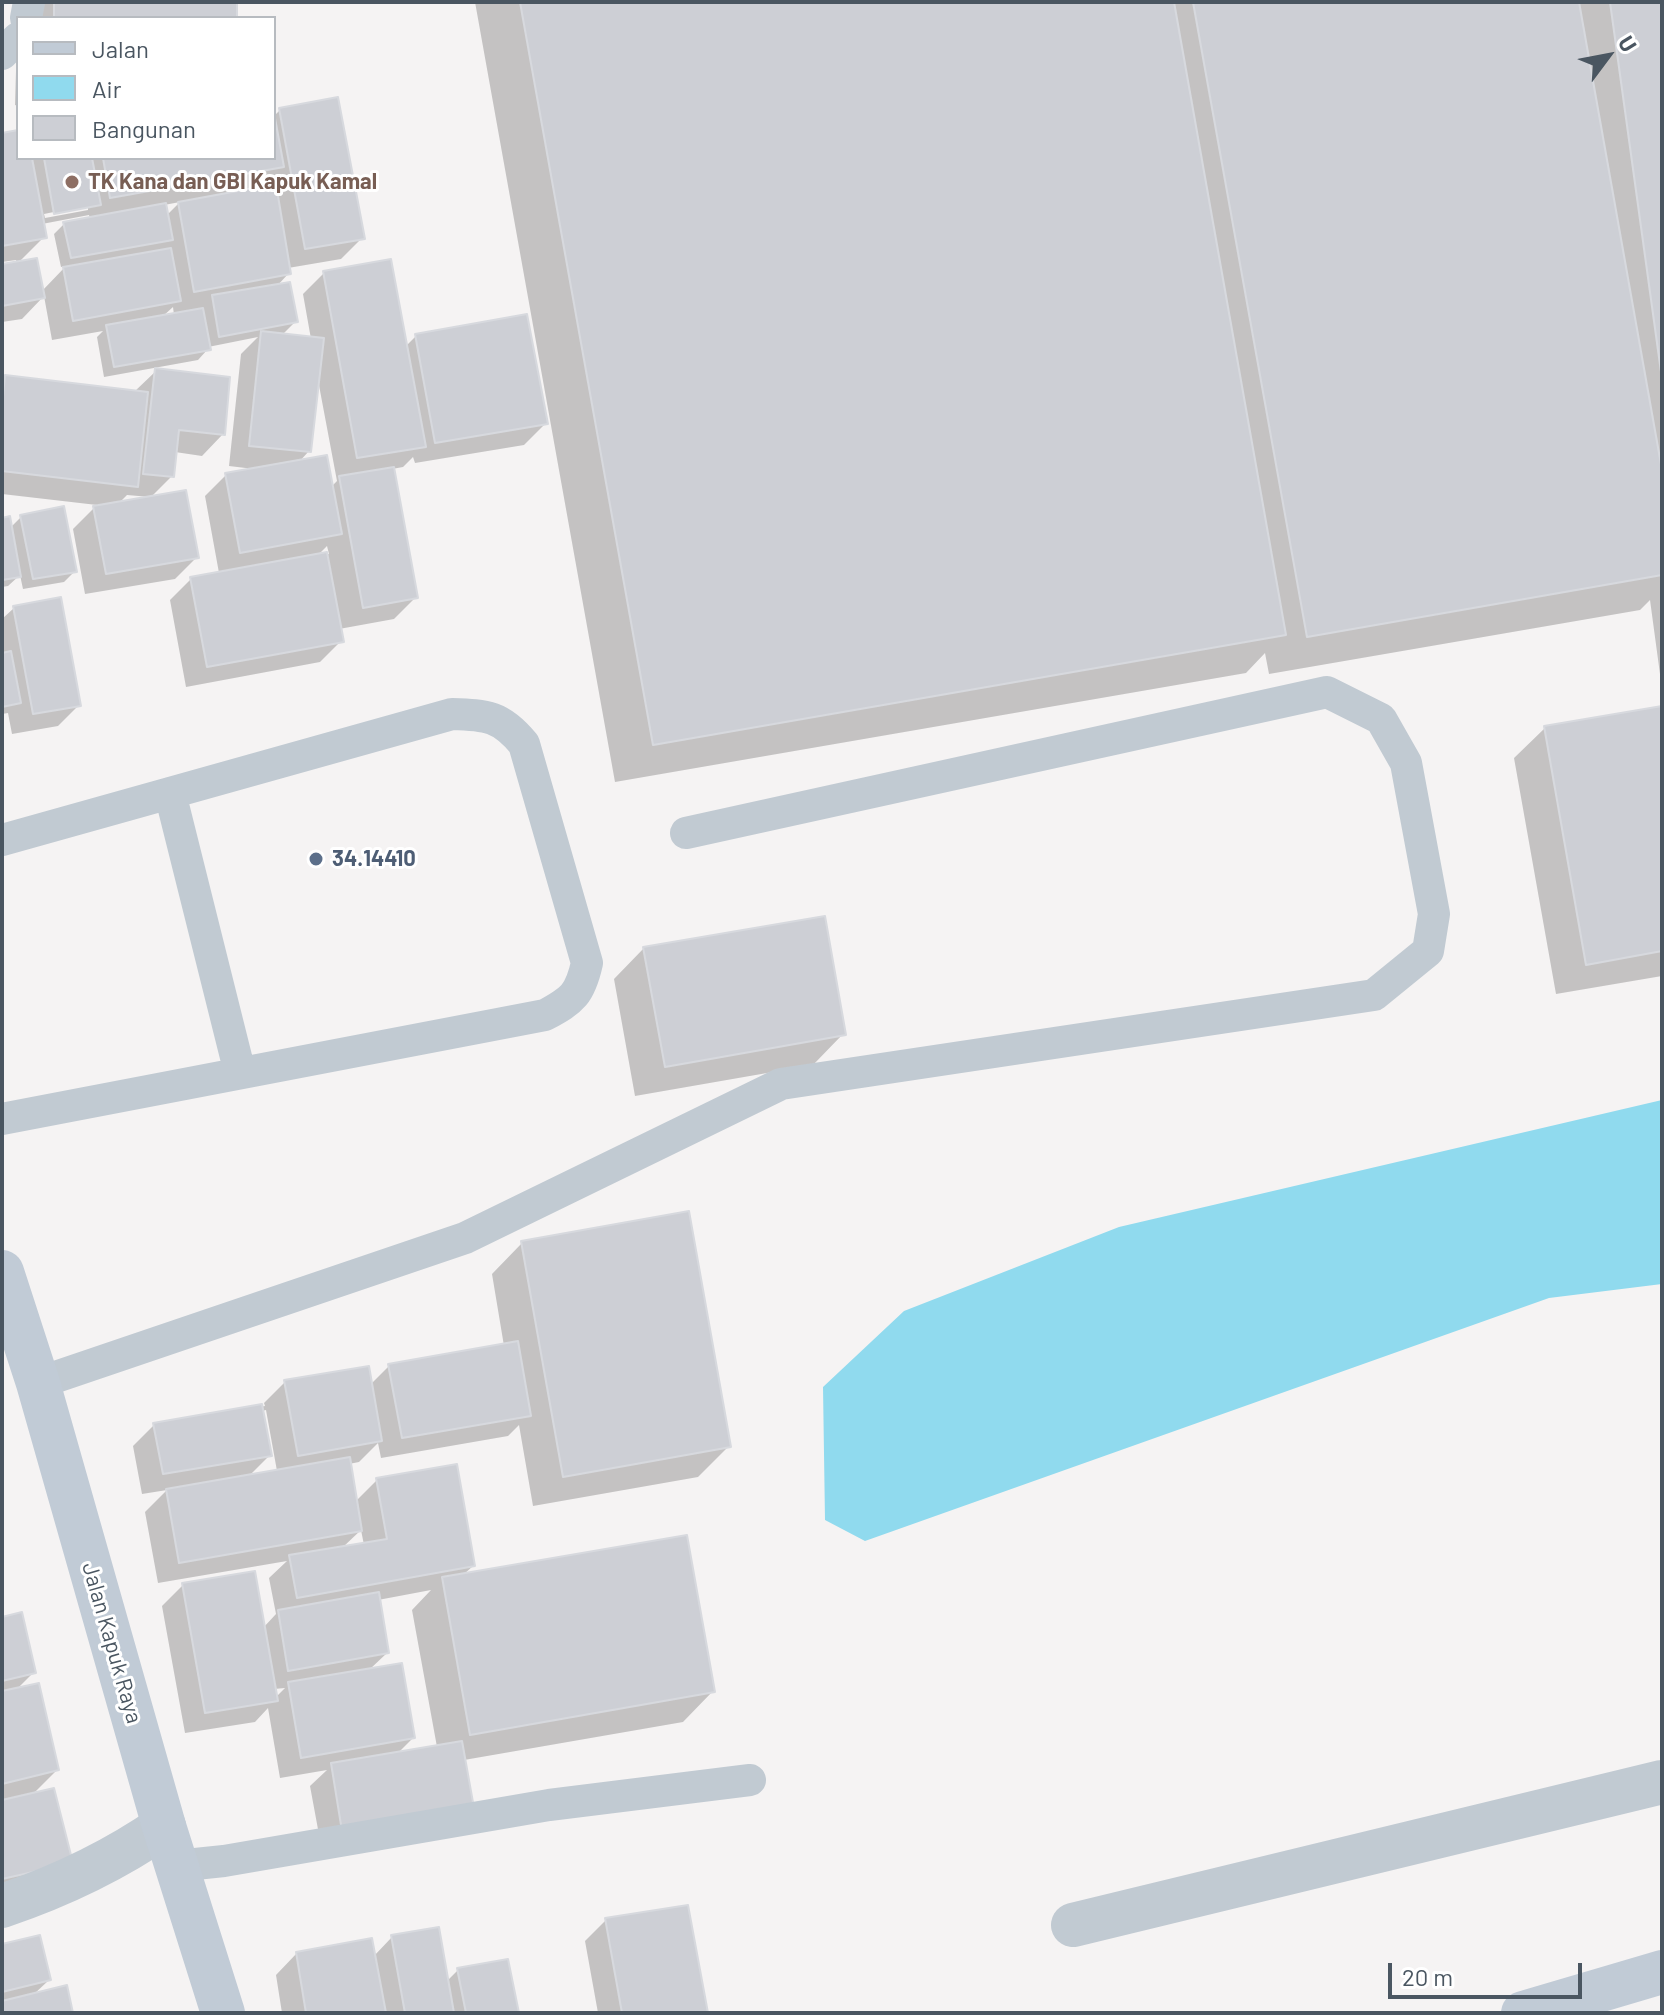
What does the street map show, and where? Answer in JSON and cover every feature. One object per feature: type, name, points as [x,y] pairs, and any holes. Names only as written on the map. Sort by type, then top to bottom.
[{"type":"main road","name":"Jalan Kapuk Raya","points":[[2,1272],[38,1383],[170,1846],[223,2013]]},
{"type":"main road","points":[[1523,2013],[1662,1972]]},
{"type":"street","points":[[1073,1925],[1662,1782]]},
{"type":"street","points":[[2,1906],[45,1891],[147,1837],[170,1846]]},
{"type":"lane","points":[[38,1383],[465,1238],[781,1084],[1374,995],[1428,951],[1434,914],[1406,763],[1381,719],[1327,692],[686,833]]},
{"type":"lane","points":[[2,840],[452,714],[481,715],[508,725],[524,744],[587,963],[582,985],[570,1001],[545,1015],[2,1119]]},
{"type":"lane","points":[[170,793],[240,1073]]},
{"type":"lane","points":[[170,1846],[224,1861],[549,1805],[750,1780]]},
{"type":"water","points":[[1662,1100],[1662,1284],[1549,1298],[865,1541],[825,1520],[823,1387],[904,1311],[1119,1227]]},
{"type":"building","points":[[54,2],[237,2],[237,16],[54,16]]},
{"type":"building","points":[[520,2],[1174,2],[1286,635],[653,745]]},
{"type":"building","points":[[1193,2],[1579,2],[1662,470],[1662,575],[1307,637]]},
{"type":"building","points":[[1610,2],[1662,2],[1662,379]]},
{"type":"building","points":[[338,97],[365,239],[305,249],[279,108]]},
{"type":"building","points":[[276,124],[284,167],[110,198],[103,160],[276,160]]},
{"type":"building","points":[[16,130],[16,160],[32,160],[47,238],[2,246],[2,133]]},
{"type":"building","name":"TK Kana dan GBI Kapuk Kamal","points":[[44,160],[92,160],[101,205],[54,214]]},
{"type":"building","points":[[276,184],[291,274],[194,292],[178,202]]},
{"type":"building","points":[[166,203],[173,240],[71,258],[63,222]]},
{"type":"building","points":[[171,248],[181,301],[73,321],[63,267]]},
{"type":"building","points":[[37,258],[45,298],[2,306],[2,264]]},
{"type":"building","points":[[391,259],[426,447],[357,458],[323,271]]},
{"type":"building","points":[[290,282],[298,322],[219,337],[212,295]]},
{"type":"building","points":[[203,308],[211,350],[114,367],[106,325]]},
{"type":"building","points":[[527,314],[548,424],[435,443],[415,334]]},
{"type":"building","points":[[261,331],[324,338],[311,452],[249,446]]},
{"type":"building","points":[[155,368],[230,377],[225,435],[179,430],[174,477],[143,474]]},
{"type":"building","points":[[5,375],[148,392],[138,487],[2,471]]},
{"type":"building","points":[[327,455],[342,534],[240,553],[225,473]]},
{"type":"building","points":[[394,467],[418,598],[363,608],[339,476]]},
{"type":"building","points":[[186,490],[199,558],[106,574],[93,506]]},
{"type":"building","points":[[64,506],[77,572],[33,579],[20,515]]},
{"type":"building","points":[[10,516],[21,577],[2,580],[2,518]]},
{"type":"building","points":[[327,552],[344,642],[207,667],[190,577]]},
{"type":"building","points":[[61,597],[81,706],[33,714],[13,606]]},
{"type":"building","points":[[11,651],[21,703],[2,707],[2,653]]},
{"type":"building","points":[[1662,706],[1662,951],[1586,965],[1544,726]]},
{"type":"building","points":[[825,916],[846,1035],[665,1067],[643,947]]},
{"type":"building","points":[[689,1211],[731,1447],[563,1477],[521,1241]]},
{"type":"building","points":[[518,1341],[531,1416],[402,1438],[388,1364]]},
{"type":"building","points":[[369,1366],[382,1441],[298,1456],[284,1380]]},
{"type":"building","points":[[262,1404],[272,1456],[163,1474],[153,1423]]},
{"type":"building","points":[[350,1457],[362,1531],[179,1563],[166,1489]]},
{"type":"building","points":[[457,1464],[475,1566],[297,1598],[289,1555],[387,1539],[376,1478]]},
{"type":"building","points":[[687,1535],[715,1692],[470,1735],[442,1577]]},
{"type":"building","points":[[255,1571],[278,1701],[205,1713],[182,1583]]},
{"type":"building","points":[[379,1592],[389,1653],[288,1671],[278,1610]]},
{"type":"building","points":[[22,1612],[36,1673],[2,1681],[2,1617]]},
{"type":"building","points":[[402,1663],[415,1738],[301,1758],[288,1682]]},
{"type":"building","points":[[39,1683],[59,1770],[2,1784],[2,1691]]},
{"type":"building","points":[[462,1741],[474,1808],[342,1831],[331,1763]]},
{"type":"building","points":[[54,1788],[73,1863],[2,1879],[2,1800]]},
{"type":"building","points":[[688,1905],[708,2013],[622,2013],[605,1918]]},
{"type":"building","points":[[439,1927],[454,2013],[405,2013],[391,1935]]},
{"type":"building","points":[[40,1935],[51,1980],[2,1992],[2,1944]]},
{"type":"building","points":[[372,1938],[386,2013],[306,2013],[296,1952]]},
{"type":"building","points":[[508,1959],[519,2013],[466,2013],[457,1968]]},
{"type":"building","points":[[67,1985],[73,2013],[2,2013],[2,2001]]},
{"type":"place","name":"TK Kana dan GBI Kapuk Kamal","points":[[72,182]]},
{"type":"place","name":"34.14410","points":[[316,859]]}]
